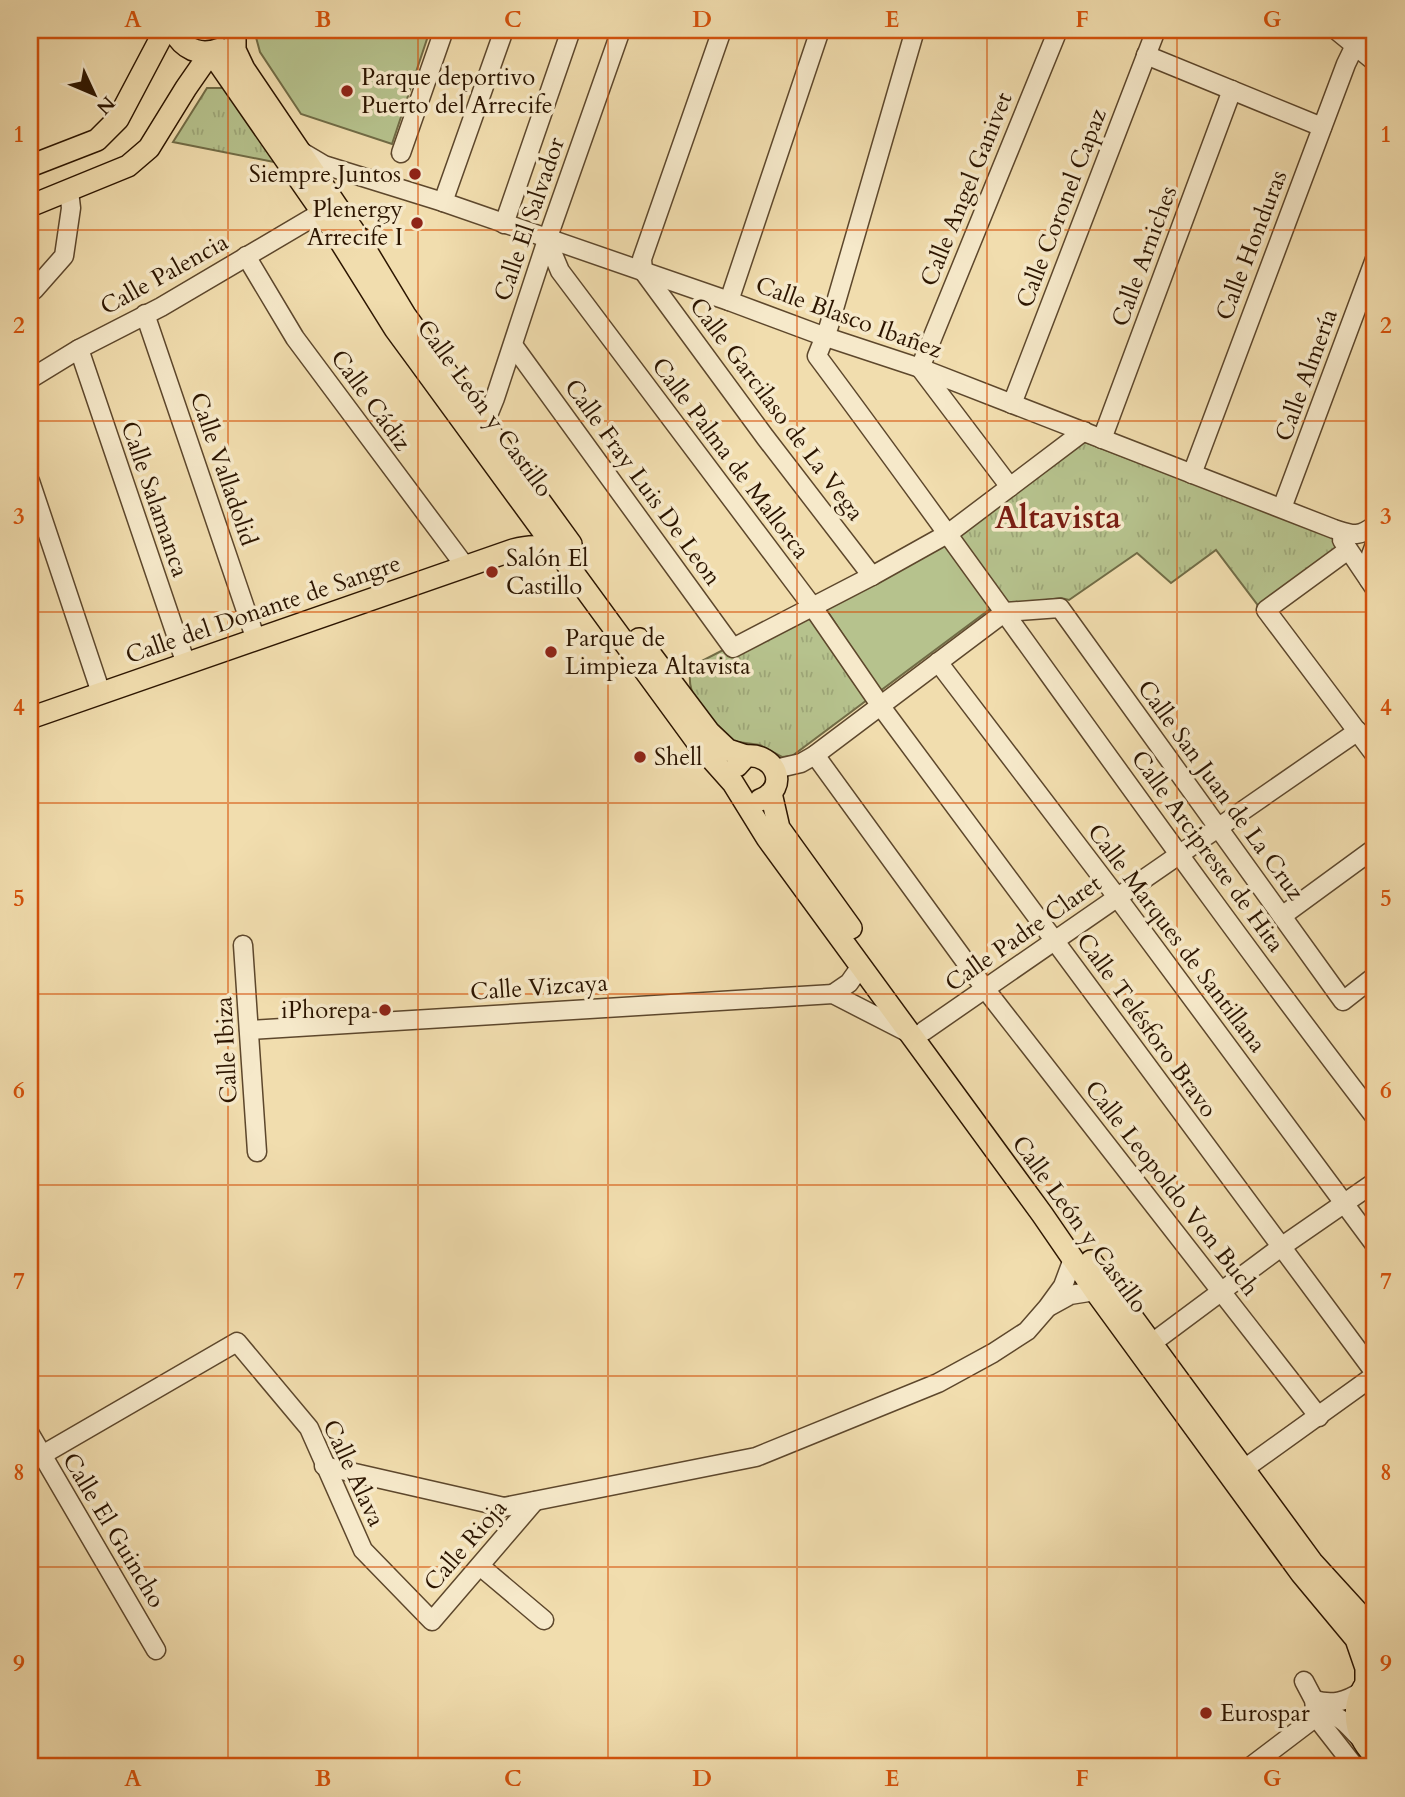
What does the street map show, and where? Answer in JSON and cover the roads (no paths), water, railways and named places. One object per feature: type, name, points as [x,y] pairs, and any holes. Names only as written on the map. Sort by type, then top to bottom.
[{"type":"main road","points":[[30,166],[97,140],[118,119],[165,30]]},
{"type":"main road","points":[[173,30],[178,40],[199,52],[211,52],[221,48],[235,32]]},
{"type":"main road","name":"Calle León y Castillo","points":[[235,32],[235,50],[244,69],[361,242],[405,315],[709,732],[729,750],[746,756]]},
{"type":"main road","points":[[30,206],[128,166],[149,148],[211,52]]},
{"type":"main road","name":"Calle León y Castillo","points":[[211,52],[322,212],[396,329],[700,746],[737,789],[855,975],[917,1033],[1152,1343],[1312,1562],[1375,1630]]},
{"type":"main road","points":[[186,88],[204,75],[216,72],[227,77]]},
{"type":"main road","points":[[513,550],[528,539],[533,529],[531,516]]},
{"type":"main road","name":"Calle del Donante de Sangre","points":[[30,718],[513,550],[531,545],[544,546],[560,555]]},
{"type":"main road","points":[[746,756],[762,758],[775,769],[776,785],[771,793],[760,800],[737,789],[737,766],[746,756]]},
{"type":"main road","name":"Calle León y Castillo","points":[[771,793],[779,828],[1095,1291],[1301,1573],[1356,1639],[1364,1660],[1368,1683],[1356,1715],[1369,1753]]},
{"type":"street","points":[[401,153],[444,30]]},
{"type":"street","points":[[443,202],[504,30]]},
{"type":"street","points":[[504,224],[571,30]]},
{"type":"street","name":"Calle El Salvador","points":[[484,425],[621,30]]},
{"type":"street","points":[[643,271],[642,259],[722,30]]},
{"type":"street","points":[[729,301],[820,30]]},
{"type":"street","points":[[823,336],[829,326],[915,30]]},
{"type":"street","name":"Calle Angel Ganivet","points":[[920,368],[1058,30]]},
{"type":"street","name":"Calle Coronel Capaz","points":[[1012,404],[1156,30]]},
{"type":"street","points":[[1336,30],[1375,47]]},
{"type":"street","points":[[1356,37],[1375,62]]},
{"type":"street","name":"Calle Honduras","points":[[1192,474],[1356,37]]},
{"type":"street","points":[[1146,55],[1322,127]]},
{"type":"street","name":"Calle Arniches","points":[[1102,439],[1232,90]]},
{"type":"street","name":"Calle Blasco Ibañez","points":[[301,151],[324,165],[443,202],[920,368],[1334,529],[1363,534],[1375,525]]},
{"type":"street","points":[[30,291],[34,290],[64,256],[71,208],[69,191]]},
{"type":"street","name":"Calle Palencia","points":[[30,379],[322,212]]},
{"type":"street","name":"Calle Palma de Mallorca","points":[[547,240],[560,271],[812,606],[880,705]]},
{"type":"street","name":"Calle Cádiz","points":[[246,256],[295,338],[465,566]]},
{"type":"street","name":"Calle Almería","points":[[1282,509],[1375,259]]},
{"type":"street","name":"Calle Garcilaso de La Vega","points":[[643,271],[765,437],[872,576]]},
{"type":"street","name":"Calle Valladolid","points":[[145,314],[256,640]]},
{"type":"street","name":"Calle Arcipreste de Hita","points":[[823,336],[817,356],[949,533],[1179,855],[1375,1115]]},
{"type":"street","name":"Calle Fray Luis De Leon","points":[[513,345],[733,648],[812,606]]},
{"type":"street","name":"Calle Salamanca","points":[[79,349],[186,664]]},
{"type":"street","points":[[920,368],[1010,487]]},
{"type":"street","points":[[812,606],[949,533],[1084,431]]},
{"type":"street","points":[[30,481],[101,693]]},
{"type":"street","points":[[1334,529],[1372,585]]},
{"type":"street","points":[[1372,585],[1371,555],[1375,544]]},
{"type":"street","points":[[1348,550],[1266,610],[1375,755]]},
{"type":"street","name":"Calle San Juan de La Cruz","points":[[1004,612],[1060,608],[1343,1001],[1372,985]]},
{"type":"street","points":[[775,769],[802,763],[815,755],[1004,612]]},
{"type":"street","name":"Calle Marques de Santillana","points":[[938,662],[1118,897],[1375,1245]]},
{"type":"street","name":"Calle Telésforo Bravo","points":[[880,705],[1375,1374]]},
{"type":"street","name":"Calle Padre Claret","points":[[917,1033],[986,990],[1358,731]]},
{"type":"street","points":[[815,755],[986,990]]},
{"type":"street","points":[[1282,916],[1375,848]]},
{"type":"street","name":"Calle Ibiza","points":[[243,945],[257,1152]]},
{"type":"street","points":[[855,975],[833,994],[917,1033]]},
{"type":"street","points":[[855,975],[858,1007]]},
{"type":"street","name":"Calle Leopoldo Von Buch","points":[[986,990],[1319,1417]]},
{"type":"street","name":"Calle Vizcaya","points":[[249,1030],[833,994]]},
{"type":"street","points":[[1152,1343],[1220,1291],[1375,1182]]},
{"type":"street","points":[[324,1466],[505,1507],[756,1457],[938,1383],[993,1353],[1027,1331],[1047,1308],[1063,1286],[1073,1259]]},
{"type":"street","points":[[1047,1308],[1070,1295],[1095,1291]]},
{"type":"street","name":"Calle Alava","points":[[36,1459],[237,1342],[309,1428],[363,1550],[432,1621]]},
{"type":"street","points":[[1244,1469],[1375,1374]]},
{"type":"street","name":"Calle El Guincho","points":[[30,1434],[36,1459],[156,1650]]},
{"type":"street","name":"Calle Rioja","points":[[432,1621],[535,1501]]},
{"type":"street","points":[[480,1566],[544,1620]]},
{"type":"street","points":[[1304,1681],[1315,1709],[1355,1767]]},
{"type":"street","points":[[1250,1767],[1315,1709],[1350,1699],[1368,1683]]},
{"type":"street","points":[[1315,1709],[1339,1718],[1369,1753]]},
{"type":"place","name":"Parque deportivo Puerto del Arrecife","points":[[347,91]]},
{"type":"place","name":"Siempre Juntos","points":[[415,174]]},
{"type":"place","name":"Plenergy Arrecife I","points":[[417,223]]},
{"type":"place","name":"Salón El Castillo","points":[[492,572]]},
{"type":"place","name":"Parque de Limpieza Altavista","points":[[551,652]]},
{"type":"place","name":"Shell","points":[[640,757]]},
{"type":"place","name":"iPhorepa","points":[[385,1010]]},
{"type":"place","name":"Eurospar","points":[[1206,1713]]},
{"type":"district","name":"Altavista","points":[[1058,517]]}]
